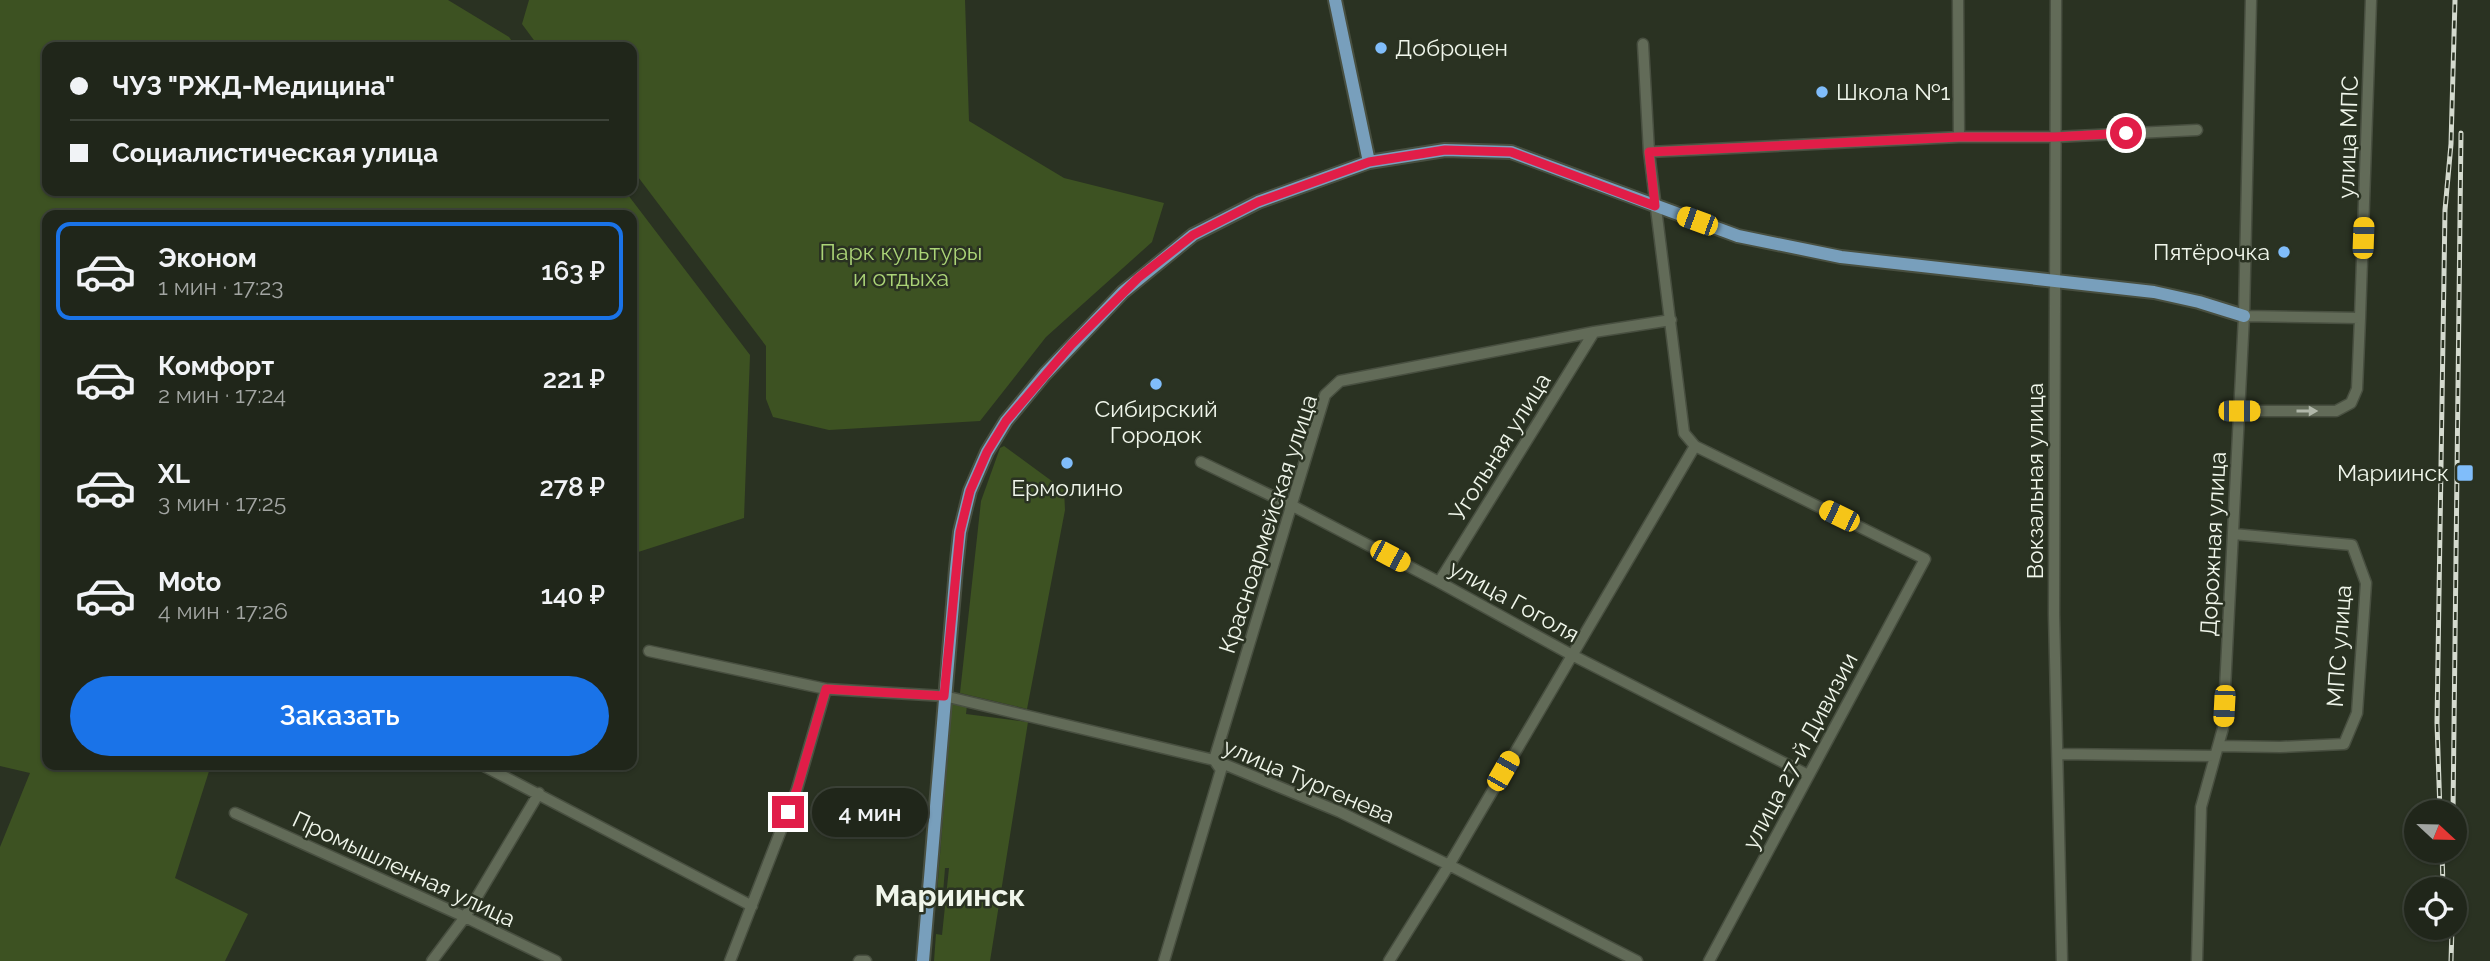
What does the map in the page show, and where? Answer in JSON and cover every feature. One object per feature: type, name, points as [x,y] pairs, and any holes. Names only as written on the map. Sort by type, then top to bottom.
[{"type":"main road","points":[[1335,0],[1369,162]]},
{"type":"main road","points":[[923,961],[960,532],[970,491],[987,452],[1006,421],[1023,401],[1071,345],[1130,285],[1193,235],[1258,202],[1369,162],[1445,150],[1511,152],[1738,236],[1841,257],[2154,292],[2244,316]]},
{"type":"street","points":[[1958,0],[1959,137]]},
{"type":"street","name":"Вокзальная улица","points":[[2056,0],[2054,614],[2062,961]]},
{"type":"street","name":"Дорожная улица","points":[[2197,961],[2201,807],[2223,728],[2244,316],[2251,0]]},
{"type":"street","name":"улица МПС","points":[[2239,411],[2336,411],[2351,403],[2357,389],[2371,0]]},
{"type":"street","points":[[1389,961],[1449,865],[1570,654],[1695,446],[1684,433],[1649,152],[1643,44]]},
{"type":"street","points":[[1649,152],[1959,137],[2055,137],[2197,130]]},
{"type":"street","points":[[2244,316],[2360,318]]},
{"type":"street","name":"Красноармейская улица","points":[[1164,961],[1221,770],[1214,760],[1325,395],[1340,381],[1594,332],[1671,320]]},
{"type":"street","name":"Угольная улица","points":[[1440,582],[1594,332]]},
{"type":"street","name":"улица 27-й Дивизии","points":[[1695,446],[1925,559],[1709,961]]},
{"type":"street","name":"улица Гоголя","points":[[1201,462],[1291,505],[1440,582],[1570,654],[1808,775]]},
{"type":"street","name":"МПС улица","points":[[2216,751],[2344,744],[2357,713],[2366,583],[2352,545],[2233,534]]},
{"type":"street","name":"улица Тургенева","points":[[649,651],[826,689],[944,696],[1214,760],[1340,812],[1637,961]]},
{"type":"street","points":[[730,961],[797,789],[826,689]]},
{"type":"street","points":[[2057,754],[2216,751]]},
{"type":"street","points":[[492,770],[752,906]]},
{"type":"street","points":[[432,961],[466,916],[538,793]]},
{"type":"street","name":"Промышленная улица","points":[[236,813],[466,916],[556,961]]},
{"type":"street","points":[[859,961],[866,961]]},
{"type":"green space","points":[[0,0],[448,0],[509,37],[512,42],[42,42],[42,196],[629,196],[750,355],[744,518],[637,552],[637,210],[42,210],[42,770],[209,770],[175,878],[248,914],[225,961],[0,961],[0,847],[30,773],[0,766]]},
{"type":"green space","name":"Парк культуры и отдыха","points":[[529,0],[965,0],[969,121],[1064,178],[1164,203],[1152,242],[1046,337],[980,421],[829,430],[773,417],[766,399],[766,346],[637,176],[637,42],[535,42],[522,24]]},
{"type":"green space","points":[[1004,446],[1064,490],[1065,510],[1027,709],[960,693],[981,501],[1000,448]]},
{"type":"green space","points":[[952,702],[967,705],[966,714],[1028,722],[990,961],[934,961],[936,934],[942,935],[949,868],[945,868],[943,893],[937,893]]},
{"type":"railway","points":[[2440,800],[2437,723],[2445,210],[2451,144],[2455,0]]},
{"type":"railway","points":[[2453,800],[2461,133]]},
{"type":"railway","points":[[2442,863],[2443,877]]},
{"type":"railway","points":[[2451,961],[2452,940]]},
{"type":"place","name":"Доброцен","points":[[1381,48]]},
{"type":"place","name":"Школа №1","points":[[1822,92]]},
{"type":"place","name":"Пятёрочка","points":[[2284,252]]},
{"type":"place","name":"Сибирский Городок","points":[[1156,384]]},
{"type":"place","name":"Ермолино","points":[[1067,463]]},
{"type":"place","name":"Мариинск","points":[[2465,473]]},
{"type":"district","name":"Мариинск","points":[[950,896]]},
{"type":"route","points":[[788,812],[826,689],[944,696],[960,532],[970,491],[987,452],[1006,421],[1071,345],[1138,278],[1193,235],[1258,202],[1369,162],[1445,150],[1511,152],[1655,206],[1649,152],[1959,137],[2055,137],[2126,133]]}]
